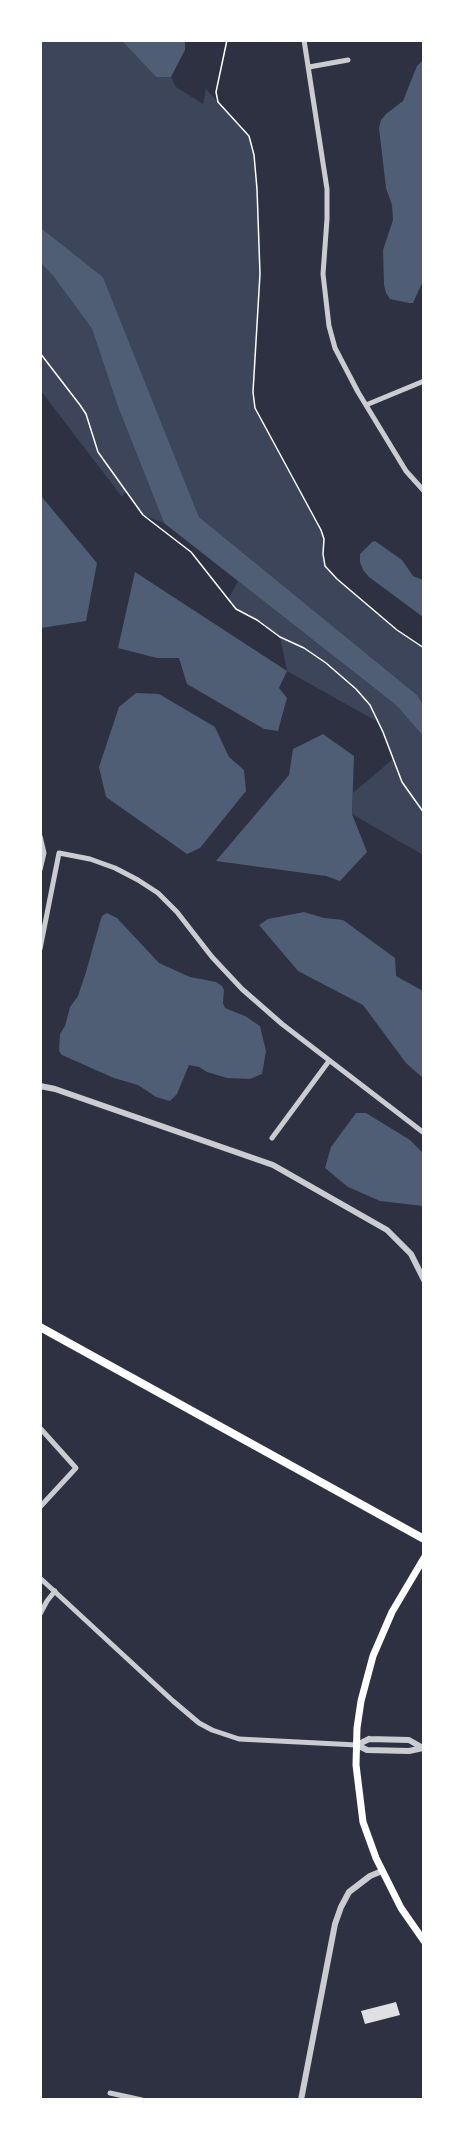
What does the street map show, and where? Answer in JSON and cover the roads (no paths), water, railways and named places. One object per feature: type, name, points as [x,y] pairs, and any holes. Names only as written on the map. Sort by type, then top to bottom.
[{"type":"highway","points":[[40,1327],[423,1539]]},
{"type":"main road","points":[[423,1558],[392,1612],[373,1656],[361,1701],[357,1745],[358,1796],[363,1822],[382,1870],[401,1908],[423,1941]]},
{"type":"street","points":[[304,40],[327,189],[323,274],[328,326],[344,366],[366,405],[406,471],[423,491]]},
{"type":"street","points":[[309,67],[348,60]]},
{"type":"street","points":[[366,405],[423,381]]},
{"type":"street","points":[[40,836],[44,853],[40,870]]},
{"type":"street","points":[[40,949],[59,853],[90,859],[115,868],[158,893],[242,989],[282,1024],[423,1133]]},
{"type":"street","points":[[272,1138],[330,1062]]},
{"type":"street","points":[[40,1086],[56,1089],[280,1169],[387,1230],[411,1254],[423,1280]]},
{"type":"street","points":[[40,1428],[76,1468],[40,1507]]},
{"type":"street","points":[[40,1578],[173,1701],[199,1723],[212,1730],[239,1739],[357,1745],[367,1750],[409,1751],[423,1748]]},
{"type":"street","points":[[40,1614],[55,1591]]},
{"type":"street","points":[[357,1745],[369,1739],[409,1740],[423,1748]]},
{"type":"street","points":[[301,2100],[338,1915],[345,1899],[356,1886],[382,1870]]},
{"type":"street","points":[[110,2093],[142,2100]]}]
